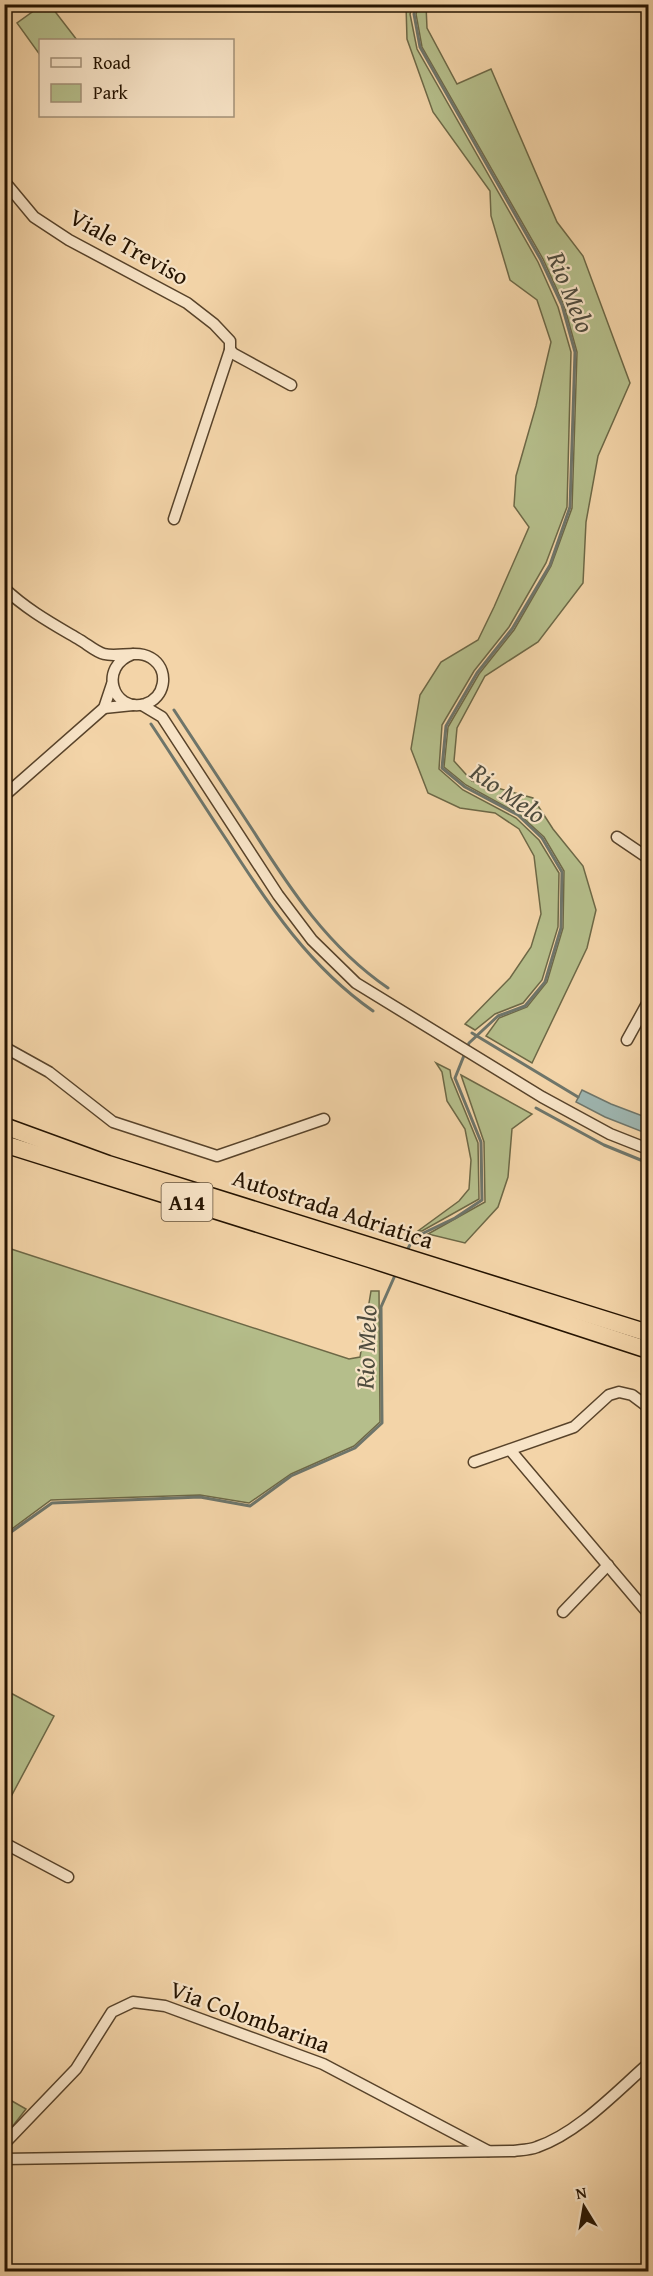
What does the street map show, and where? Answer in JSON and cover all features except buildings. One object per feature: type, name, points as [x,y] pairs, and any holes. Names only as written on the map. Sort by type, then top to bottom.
[{"type":"highway","name":"Autostrada Adriatica","points":[[4,1126],[108,1164],[648,1333]]},
{"type":"highway","name":"Autostrada Adriatica","points":[[4,1144],[370,1259],[648,1350]]},
{"type":"street","name":"Viale Treviso","points":[[4,181],[34,217],[69,240],[187,303],[226,334],[230,341],[230,350],[234,354],[291,385]]},
{"type":"street","points":[[174,519],[230,350]]},
{"type":"street","points":[[4,588],[23,606],[104,654],[149,656],[160,667],[163,675],[162,717]]},
{"type":"street","points":[[104,654],[120,698],[162,717],[278,895],[312,940],[356,983],[542,1097],[610,1134],[648,1149]]},
{"type":"street","points":[[4,796],[104,708],[119,662],[133,654]]},
{"type":"street","points":[[104,708],[138,705],[156,697],[161,691]]},
{"type":"street","points":[[616,837],[648,858]]},
{"type":"street","points":[[627,1040],[648,1002]]},
{"type":"street","points":[[4,1047],[49,1072],[112,1122],[217,1156],[324,1119]]},
{"type":"street","points":[[474,1462],[511,1451],[574,1427],[609,1395],[619,1392],[632,1395],[648,1407]]},
{"type":"street","points":[[511,1451],[648,1613]]},
{"type":"street","points":[[563,1612],[608,1565]]},
{"type":"street","points":[[4,1843],[68,1877]]},
{"type":"street","name":"Via Colombarina","points":[[4,2144],[76,2069],[112,2012],[133,2002],[165,2006],[323,2064],[491,2153]]},
{"type":"street","points":[[4,2159],[491,2153],[535,2148],[574,2127],[648,2064]]},
{"type":"green space","points":[[419,4],[426,5],[427,28],[457,84],[491,69],[557,222],[583,256],[630,383],[598,456],[586,522],[583,583],[538,642],[485,676],[457,728],[454,761],[472,781],[533,798],[553,829],[583,866],[596,910],[587,948],[532,1063],[486,1036],[499,1018],[527,1007],[547,982],[563,928],[564,871],[544,837],[519,814],[466,785],[444,767],[448,727],[479,674],[514,630],[551,566],[572,508],[577,352],[564,305],[543,259],[422,47],[416,14]]},
{"type":"green space","points":[[42,5],[50,5],[76,39],[39,39],[39,54],[17,23]]},
{"type":"green space","points":[[406,5],[413,5],[410,14],[417,49],[538,262],[558,307],[571,352],[567,507],[546,563],[509,627],[474,671],[442,725],[439,769],[463,790],[516,818],[539,840],[559,873],[558,927],[542,980],[523,1003],[495,1014],[475,1030],[465,1024],[510,978],[531,947],[541,914],[534,856],[519,829],[495,813],[460,808],[428,793],[411,749],[420,695],[441,662],[478,640],[529,527],[514,506],[516,476],[551,342],[537,300],[510,280],[491,216],[490,191],[433,112],[407,39]]},
{"type":"green space","points":[[436,1063],[450,1070],[478,1143],[479,1199],[422,1231],[418,1231],[459,1201],[469,1189],[471,1160],[465,1129],[447,1101],[442,1072]]},
{"type":"green space","points":[[461,1075],[532,1114],[512,1129],[508,1177],[498,1207],[465,1243],[428,1234],[485,1202],[484,1142]]},
{"type":"green space","points":[[5,1247],[349,1359],[360,1357],[371,1291],[379,1291],[380,1422],[354,1446],[291,1474],[249,1503],[200,1495],[51,1500],[5,1534]]},
{"type":"green space","points":[[5,1690],[54,1716],[5,1808]]},
{"type":"green space","points":[[5,2097],[26,2109],[5,2136]]},
{"type":"water","points":[[582,1090],[648,1118],[648,1134],[605,1117],[576,1102]]},
{"type":"waterway","name":"Rio Melo","points":[[407,1251],[413,1238],[455,1218],[482,1200],[481,1142],[455,1078],[469,1043],[498,1016],[525,1006],[545,982],[561,928],[562,872],[542,838],[518,815],[465,787],[442,768],[446,726],[477,673],[512,629],[550,565],[570,507],[575,352],[562,305],[541,260],[420,47],[414,14],[416,4]]},
{"type":"waterway","points":[[174,710],[281,873],[312,916],[347,954],[388,988]]},
{"type":"waterway","points":[[151,724],[259,889],[292,934],[330,975],[373,1011]]},
{"type":"waterway","points":[[472,1033],[578,1097]]},
{"type":"waterway","points":[[536,1108],[604,1145],[648,1163]]},
{"type":"waterway","name":"Rio Melo","points":[[4,1537],[52,1503],[200,1497],[250,1506],[291,1476],[355,1448],[382,1423],[381,1307],[396,1273]]}]
